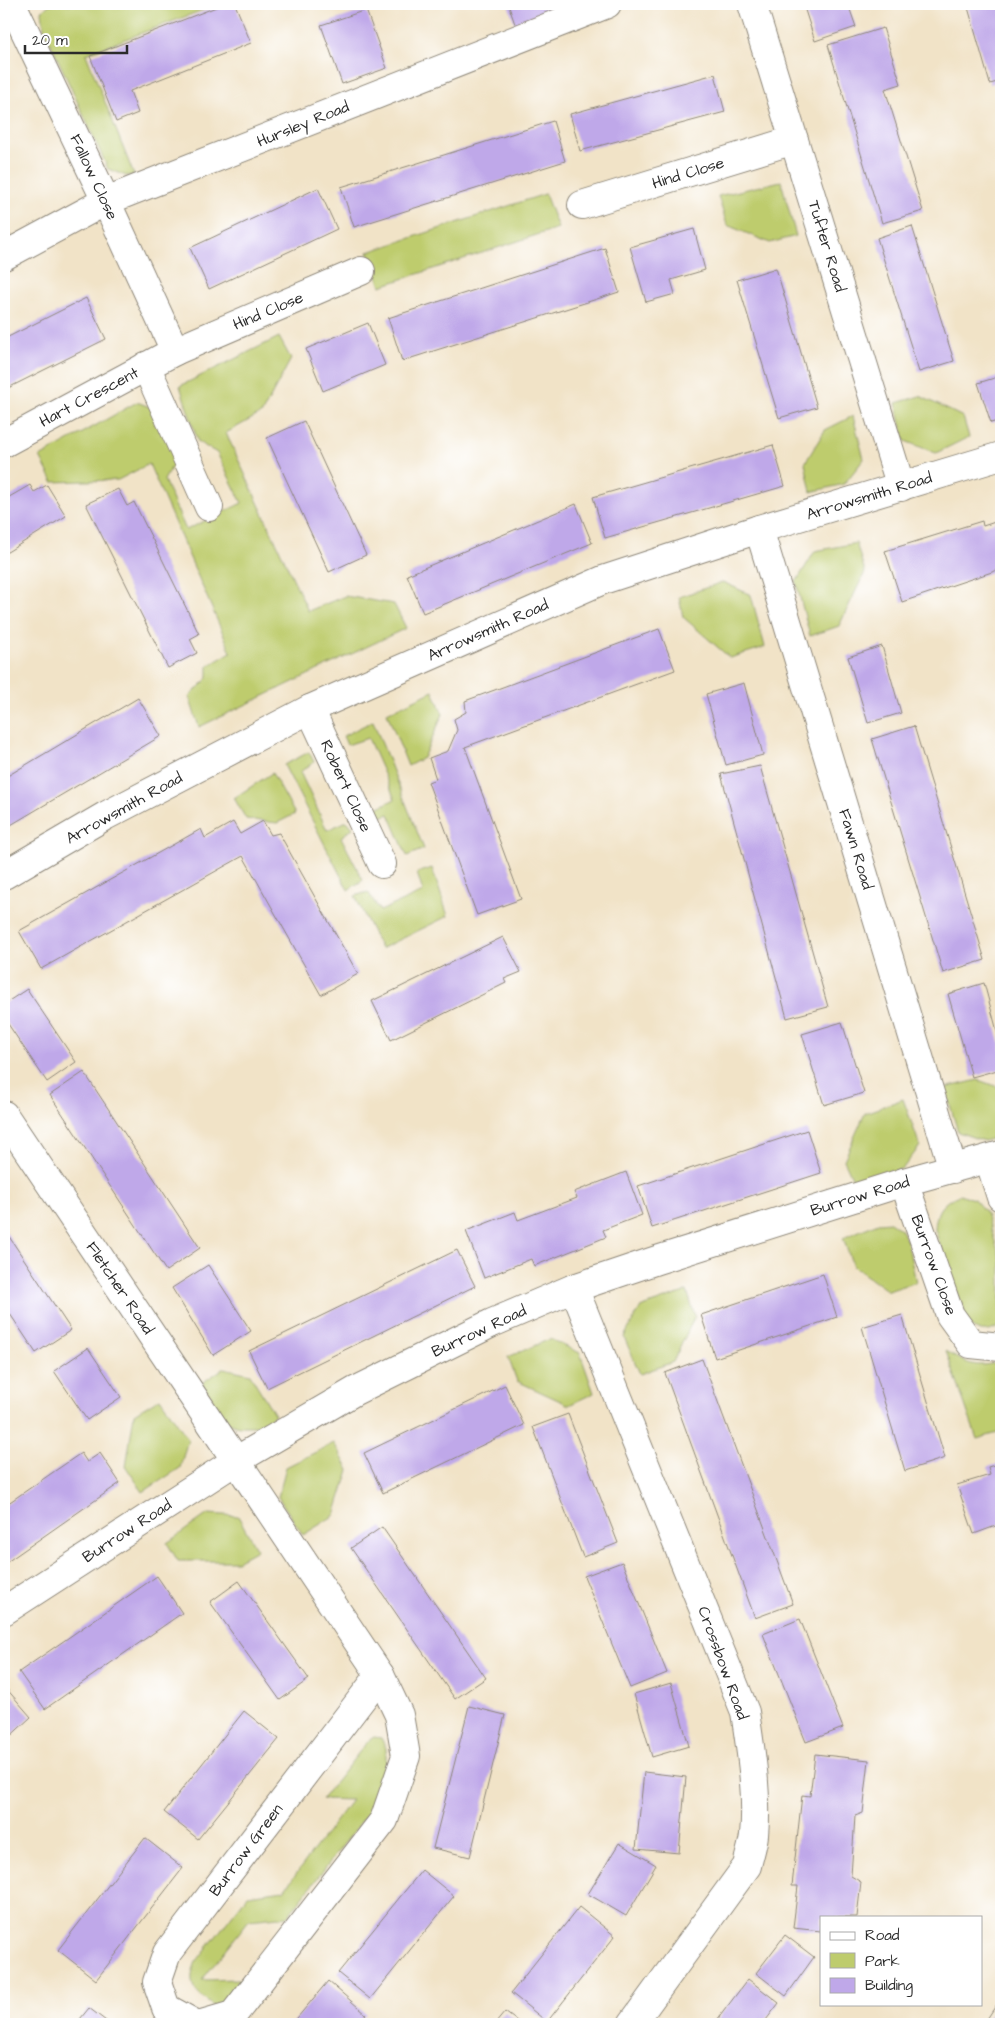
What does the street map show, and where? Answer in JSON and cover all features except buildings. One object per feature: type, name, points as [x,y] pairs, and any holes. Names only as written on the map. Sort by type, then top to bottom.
[{"type":"street","name":"Fallow Close","points":[[12,4],[106,201],[175,352]]},
{"type":"street","name":"Hursley Road","points":[[4,256],[106,201],[607,4]]},
{"type":"street","name":"Tufter Road","points":[[752,4],[901,487]]},
{"type":"street","name":"Hind Close","points":[[582,205],[794,140]]},
{"type":"street","name":"Hind Close","points":[[175,352],[361,271]]},
{"type":"street","name":"Hart Crescent","points":[[4,443],[175,352]]},
{"type":"street","points":[[146,366],[209,507]]},
{"type":"street","name":"Arrowsmith Road","points":[[4,875],[105,816],[310,709],[603,580],[759,529],[1001,456]]},
{"type":"street","name":"Fawn Road","points":[[759,529],[953,1168]]},
{"type":"street","name":"Robert Close","points":[[310,709],[382,864]]},
{"type":"street","name":"Fletcher Road","points":[[4,1115],[237,1460]]},
{"type":"street","points":[[995,1157],[1001,1197]]},
{"type":"street","name":"Burrow Road","points":[[4,1612],[237,1460],[355,1391],[492,1323],[574,1288],[657,1260],[904,1182],[995,1157]]},
{"type":"street","name":"Burrow Close","points":[[904,1182],[950,1315],[971,1344],[1001,1348]]},
{"type":"street","name":"Crossbow Road","points":[[574,1288],[745,1712],[752,1758],[755,1808],[754,1836],[747,1866],[632,2024]]},
{"type":"street","points":[[202,2024],[233,2016],[384,1820],[406,1756],[399,1715],[380,1675],[237,1460]]},
{"type":"street","name":"Burrow Green","points":[[195,2024],[166,2008],[157,1982],[167,1953],[380,1675]]},
{"type":"green space","points":[[50,4],[219,4],[86,54],[134,175],[126,176],[108,169],[44,29],[42,11]]},
{"type":"green space","points":[[781,181],[796,236],[770,243],[727,225],[718,196]]},
{"type":"green space","points":[[545,194],[558,228],[381,286],[368,252]]},
{"type":"green space","points":[[279,337],[291,359],[262,413],[226,433],[308,611],[345,596],[394,604],[406,628],[199,727],[189,697],[208,678],[208,666],[231,652],[149,464],[118,480],[53,482],[40,457],[137,402],[150,407],[177,458],[164,480],[186,530],[242,503],[217,453],[198,442],[180,386]]},
{"type":"green space","points":[[920,396],[963,417],[969,437],[936,453],[905,441],[896,403]]},
{"type":"green space","points":[[853,416],[864,459],[844,484],[811,492],[805,463],[825,430]]},
{"type":"green space","points":[[856,543],[865,572],[839,626],[810,636],[796,582],[815,551]]},
{"type":"green space","points":[[723,582],[751,595],[765,647],[730,658],[683,617],[679,597]]},
{"type":"green space","points":[[433,691],[443,714],[423,758],[408,766],[387,713]]},
{"type":"green space","points":[[373,721],[424,849],[407,856],[389,814],[378,818],[373,810],[395,799],[368,738],[347,745],[343,736]]},
{"type":"green space","points":[[309,752],[314,762],[300,772],[327,830],[347,821],[353,828],[341,837],[363,880],[348,890],[284,765]]},
{"type":"green space","points":[[272,773],[295,814],[277,823],[246,819],[234,798]]},
{"type":"green space","points":[[432,868],[448,916],[381,949],[355,896],[368,892],[380,911],[423,892],[417,873]]},
{"type":"green space","points":[[978,1080],[1001,1088],[1001,1136],[984,1141],[958,1132],[945,1088]]},
{"type":"green space","points":[[903,1099],[920,1146],[903,1168],[855,1184],[844,1160],[865,1113]]},
{"type":"green space","points":[[959,1195],[974,1199],[986,1213],[1001,1260],[1001,1324],[993,1330],[979,1330],[966,1322],[935,1230],[938,1212],[944,1204]]},
{"type":"green space","points":[[890,1222],[900,1229],[907,1241],[916,1282],[888,1291],[853,1266],[843,1238],[878,1223]]},
{"type":"green space","points":[[687,1291],[695,1316],[673,1362],[640,1374],[624,1337],[640,1308]]},
{"type":"green space","points":[[550,1339],[580,1353],[594,1393],[569,1405],[517,1381],[508,1357]]},
{"type":"green space","points":[[946,1351],[972,1364],[984,1365],[1001,1362],[1001,1432],[977,1439]]},
{"type":"green space","points":[[224,1368],[250,1374],[275,1415],[258,1426],[239,1426],[225,1421],[202,1383]]},
{"type":"green space","points":[[160,1398],[188,1439],[180,1468],[143,1492],[126,1467],[134,1414]]},
{"type":"green space","points":[[334,1443],[349,1470],[335,1515],[303,1535],[278,1497],[286,1467]]},
{"type":"green space","points":[[208,1514],[238,1516],[257,1550],[237,1561],[178,1561],[167,1543]]},
{"type":"green space","points":[[374,1737],[381,1738],[386,1748],[386,1770],[382,1789],[368,1813],[288,1916],[249,1920],[202,1980],[239,1979],[225,2001],[213,2006],[201,1997],[192,1983],[196,1962],[248,1895],[284,1890],[351,1800],[322,1799],[368,1741]]}]
